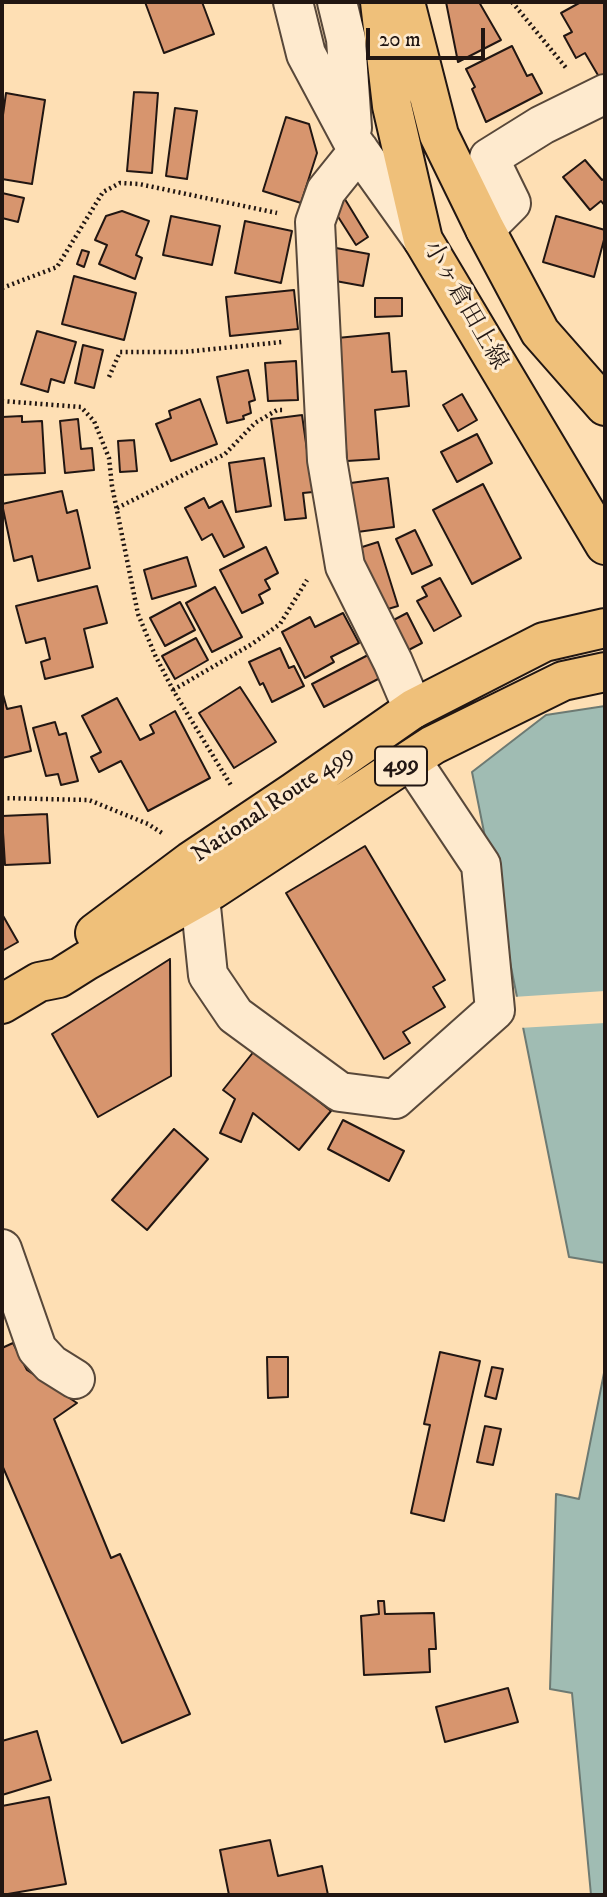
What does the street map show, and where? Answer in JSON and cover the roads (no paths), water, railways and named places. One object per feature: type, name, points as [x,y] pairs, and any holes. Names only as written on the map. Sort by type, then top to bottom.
[{"type":"main road","name":"小ヶ倉田上線","points":[[380,2],[392,106],[423,240],[605,545]]},
{"type":"main road","points":[[405,2],[439,135],[485,229],[540,332],[605,406]]},
{"type":"main road","name":"National Route 499","points":[[39,982],[49,966],[198,856],[414,709],[544,642],[605,628]]},
{"type":"main road","name":"National Route 499","points":[[2,1004],[39,982],[59,978],[200,897],[433,745],[563,681],[605,672]]},
{"type":"street","points":[[293,2],[306,54],[356,146],[423,240]]},
{"type":"street","points":[[337,2],[346,39],[356,146],[326,191],[316,222],[327,460],[345,566],[414,709]]},
{"type":"street","points":[[485,229],[511,203],[489,158],[542,125],[598,97]]},
{"type":"street","points":[[200,897],[208,975],[235,1014],[340,1092],[395,1099],[495,1010],[481,865],[411,760]]},
{"type":"street","points":[[2,1249],[37,1349],[51,1364],[75,1378]]},
{"type":"water","points":[[605,706],[605,1263],[569,1257],[472,772],[546,715]]},
{"type":"water","points":[[605,1368],[605,1895],[591,1895],[572,1693],[550,1689],[556,1494],[579,1499]]}]
